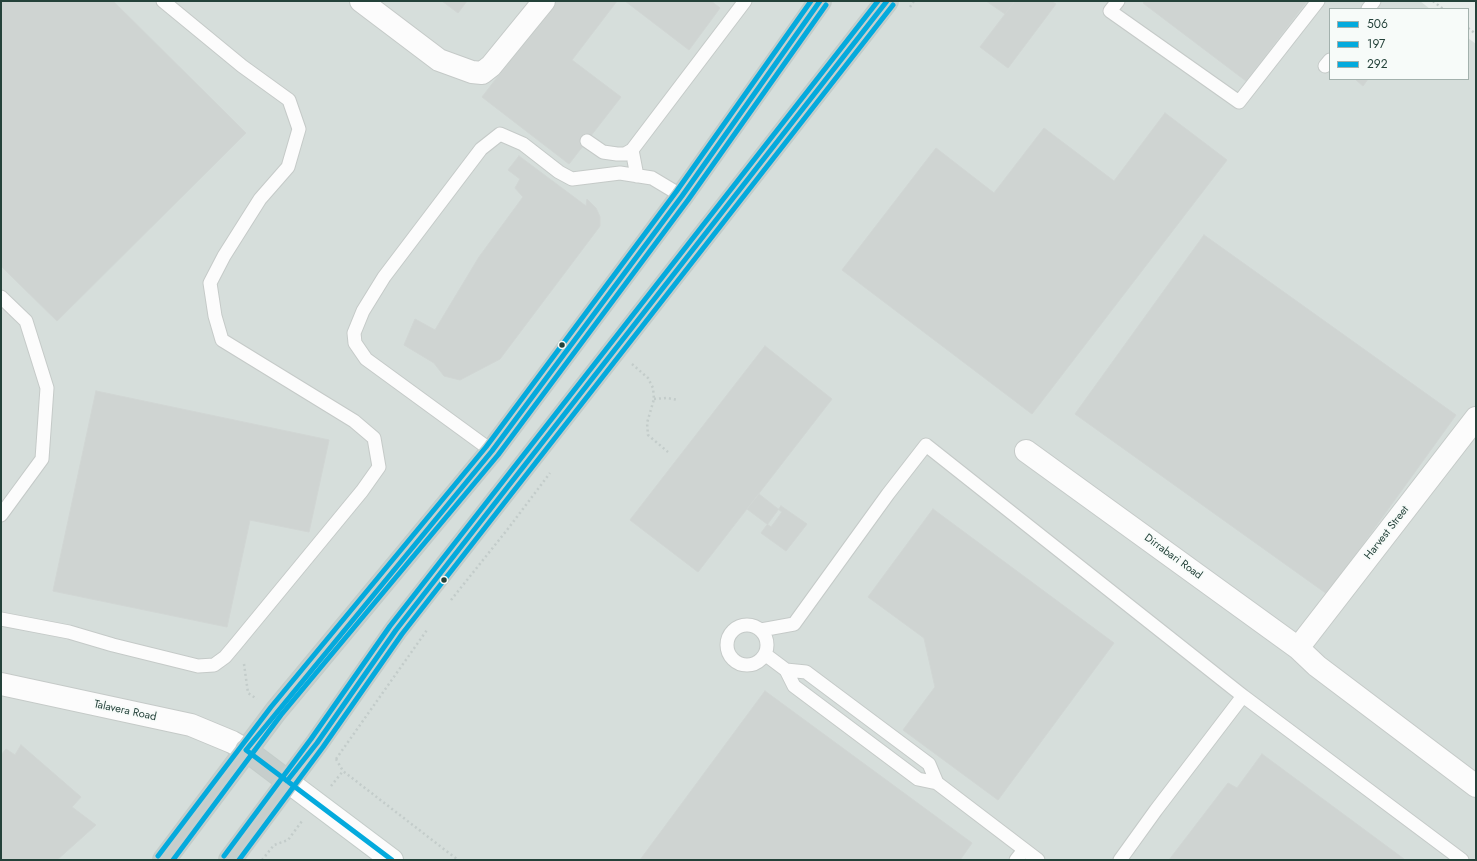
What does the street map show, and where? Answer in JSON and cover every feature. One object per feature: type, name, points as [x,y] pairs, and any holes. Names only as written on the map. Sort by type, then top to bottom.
[{"type":"highway","points":[[164,860],[276,711],[492,451],[682,196],[820,1]]},
{"type":"highway","points":[[230,860],[287,781],[317,743],[396,630],[887,1]]},
{"type":"highway","points":[[246,750],[287,781]]},
{"type":"street","points":[[361,1],[439,60],[472,72],[482,73],[491,66],[544,1]]},
{"type":"street","name":"Harvest Street","points":[[1298,648],[1476,418]]},
{"type":"street","name":"Dirrabari Road","points":[[1026,451],[1298,648],[1317,666],[1476,786]]},
{"type":"street","name":"Talavera Road","points":[[1,684],[191,725],[232,742],[246,750]]},
{"type":"street","points":[[287,781],[392,860]]},
{"type":"lane","points":[[1,618],[69,632],[113,645],[198,666],[214,665],[225,657],[236,644],[362,491],[379,467],[374,438],[354,421],[222,340],[215,316],[210,283],[224,256],[260,199],[288,167],[298,129],[289,100],[242,66],[163,1]]},
{"type":"lane","points":[[587,141],[603,152],[625,154],[632,150],[745,1]]},
{"type":"lane","points":[[1118,1],[1110,11],[1239,102],[1318,1]]},
{"type":"lane","points":[[492,451],[366,359],[355,344],[354,333],[363,311],[384,277],[481,149],[500,134],[522,144],[559,172],[572,179],[620,173],[652,178],[682,196]]},
{"type":"lane","points":[[632,150],[637,176]]},
{"type":"lane","points":[[1,297],[26,321],[46,388],[42,459],[1,515]]},
{"type":"lane","points":[[761,630],[767,639],[768,648],[766,655],[758,663],[744,666],[732,658],[727,647],[728,639],[735,628],[748,625],[761,630],[794,624],[888,494],[926,445],[1243,696],[1462,860]]},
{"type":"lane","points":[[766,655],[786,670],[794,686],[912,775],[918,779],[937,783]]},
{"type":"lane","points":[[786,670],[806,672],[929,764],[937,783],[1020,855],[1038,860]]},
{"type":"lane","points":[[1120,860],[1243,696]]},
{"type":"path","points":[[1433,1],[1442,8]]},
{"type":"path","points":[[632,364],[648,378],[653,388],[654,399],[647,423],[648,436],[668,452]]},
{"type":"path","points":[[654,399],[667,398],[678,400]]},
{"type":"path","points":[[244,658],[248,693]]},
{"type":"path","points":[[336,759],[343,771],[458,860]]},
{"type":"shaded area","points":[[1,1],[1420,1],[1429,8],[1329,8],[1329,80],[1469,80],[1469,39],[1476,44],[1476,860],[1,860]]},
{"type":"building","points":[[1,1],[113,1],[246,133],[57,321],[1,266]]},
{"type":"building","points":[[442,1],[467,1],[458,13]]},
{"type":"building","points":[[556,1],[617,1],[572,60],[621,97],[569,164],[482,97]]},
{"type":"building","points":[[625,1],[711,1],[720,8],[689,50]]},
{"type":"building","points":[[986,1],[1015,1],[1005,14]]},
{"type":"building","points":[[1015,1],[1051,1],[1056,4],[1008,68],[980,47]]},
{"type":"building","points":[[1145,1],[1307,1],[1246,81],[1143,3]]},
{"type":"building","points":[[1356,80],[1367,80],[1363,86]]},
{"type":"building","points":[[1165,113],[1227,160],[1032,414],[842,270],[936,148],[994,193],[1044,128],[1114,181]]},
{"type":"building","points":[[519,156],[586,206],[587,199],[596,208],[600,217],[600,226],[500,359],[460,380],[444,376],[434,363],[404,345],[415,319],[435,330],[479,257],[523,197],[515,188],[520,179],[508,170]]},
{"type":"building","points":[[1204,235],[1456,415],[1327,594],[1075,414]]},
{"type":"building","points":[[765,346],[832,399],[698,572],[630,520]]},
{"type":"building","points":[[96,391],[329,440],[309,532],[250,520],[227,627],[53,591]]},
{"type":"building","points":[[759,494],[782,512],[771,527],[747,509]]},
{"type":"building","points":[[781,506],[807,524],[786,551],[761,533]]},
{"type":"building","points":[[933,509],[1114,643],[998,800],[903,730],[935,687],[924,638],[868,597]]},
{"type":"building","points":[[765,691],[972,843],[960,860],[640,860]]},
{"type":"building","points":[[21,745],[81,797],[72,807],[96,825],[57,860],[1,860],[1,755],[6,749],[15,755]]},
{"type":"building","points":[[1262,754],[1404,860],[1169,860],[1228,783],[1237,788]]},
{"type":"transit line","name":"292","points":[[158,856],[271,707],[486,447],[676,192],[811,1]]},
{"type":"transit line","name":"506","points":[[392,860],[246,750],[492,451],[682,196],[820,1]]},
{"type":"transit line","name":"292","points":[[224,856],[311,739],[390,626],[878,1]]},
{"type":"transit line","name":"506","points":[[287,781],[317,743],[396,630],[887,1]]},
{"type":"transit line","name":"197","points":[[173,860],[281,715],[498,455],[688,200],[826,5]]},
{"type":"transit line","name":"197","points":[[239,860],[323,747],[402,634],[893,5]]}]
